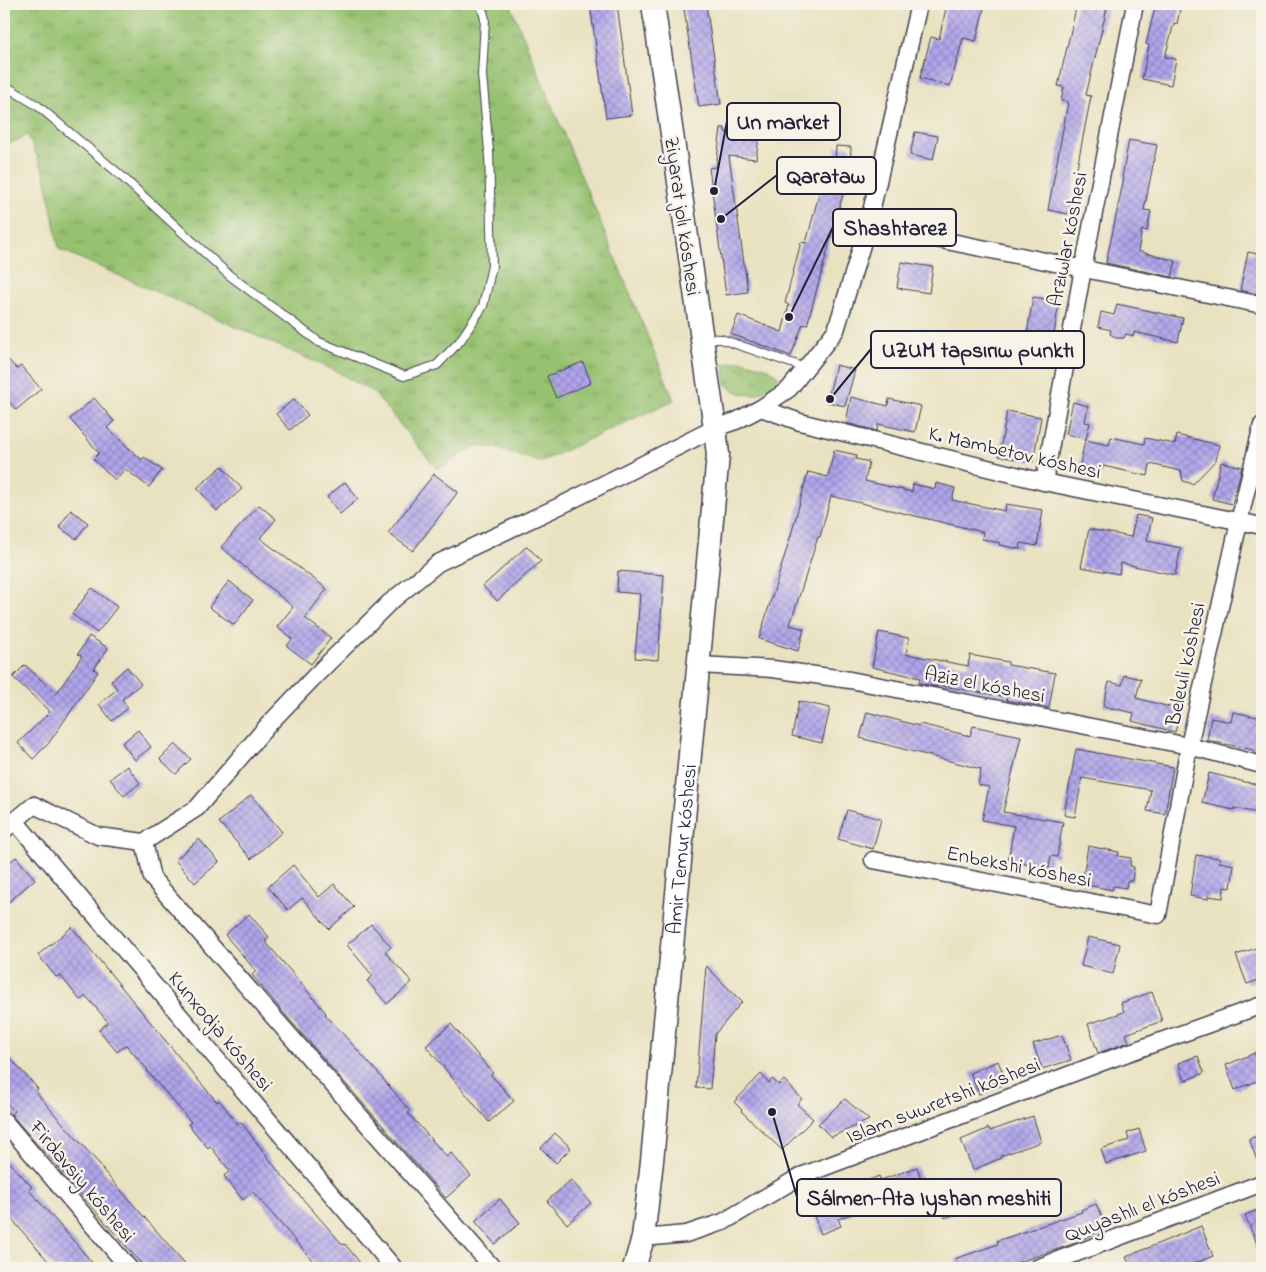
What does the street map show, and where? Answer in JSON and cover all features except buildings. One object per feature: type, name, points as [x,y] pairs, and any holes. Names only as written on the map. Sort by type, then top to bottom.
[{"type":"street","name":"Ziyarat jolı kóshesi","points":[[653,4],[715,428]]},
{"type":"street","points":[[9,826],[34,806],[98,836],[144,842],[196,808],[268,725],[315,676],[389,603],[438,563],[564,504],[715,428],[736,421],[789,389],[836,330],[868,224],[918,4]]},
{"type":"street","name":"Arzıwlar kóshesi","points":[[1044,482],[1083,269],[1135,4]]},
{"type":"street","points":[[868,224],[1262,305]]},
{"type":"street","name":"K. Mambetov kóshesi","points":[[760,408],[800,422],[1044,482],[1262,526]]},
{"type":"street","name":"Beleuli kóshesi","points":[[1158,915],[1189,746],[1262,425]]},
{"type":"street","name":"Amir Temur kóshesi","points":[[634,1268],[643,1238],[657,1113],[718,454],[715,428]]},
{"type":"street","name":"Aziz el kóshesi","points":[[698,664],[773,669],[850,680],[1189,746],[1262,765]]},
{"type":"street","name":"Kunxodja kóshesi","points":[[9,826],[394,1268]]},
{"type":"street","points":[[144,842],[152,878],[493,1268]]},
{"type":"street","name":"Enbekshi kóshesi","points":[[873,860],[1158,915]]},
{"type":"street","name":"Islam suwretshi kóshesi","points":[[643,1238],[686,1234],[723,1222],[801,1176],[1108,1060],[1262,1005]]},
{"type":"street","name":"Firdavsiy kóshesi","points":[[4,1120],[129,1268]]},
{"type":"street","name":"Quyashlı el kóshesi","points":[[1037,1268],[1262,1183]]},
{"type":"lane","points":[[4,85],[38,106],[118,173],[229,275],[319,342],[404,376],[437,365],[460,341],[483,306],[492,266],[488,151],[482,75],[485,19],[481,4]]},
{"type":"lane","points":[[702,338],[720,339],[797,365]]},
{"type":"green space","points":[[4,4],[510,4],[674,400],[540,462],[491,447],[476,446],[437,469],[374,393],[336,371],[59,249],[45,175],[28,135],[4,146]]},
{"type":"green space","points":[[743,361],[768,368],[779,377],[767,389],[761,392],[748,395],[742,394],[726,385],[724,364]]},
{"type":"place","name":"Un market","points":[[714,191]]},
{"type":"place","name":"Qarataw","points":[[721,219]]},
{"type":"place","name":"Shashtarez","points":[[789,317]]},
{"type":"place","name":"UZUM tapsırıw punktı","points":[[830,399]]},
{"type":"place","name":"Sálmen-Ata Iyshan meshiti","points":[[772,1112]]}]
